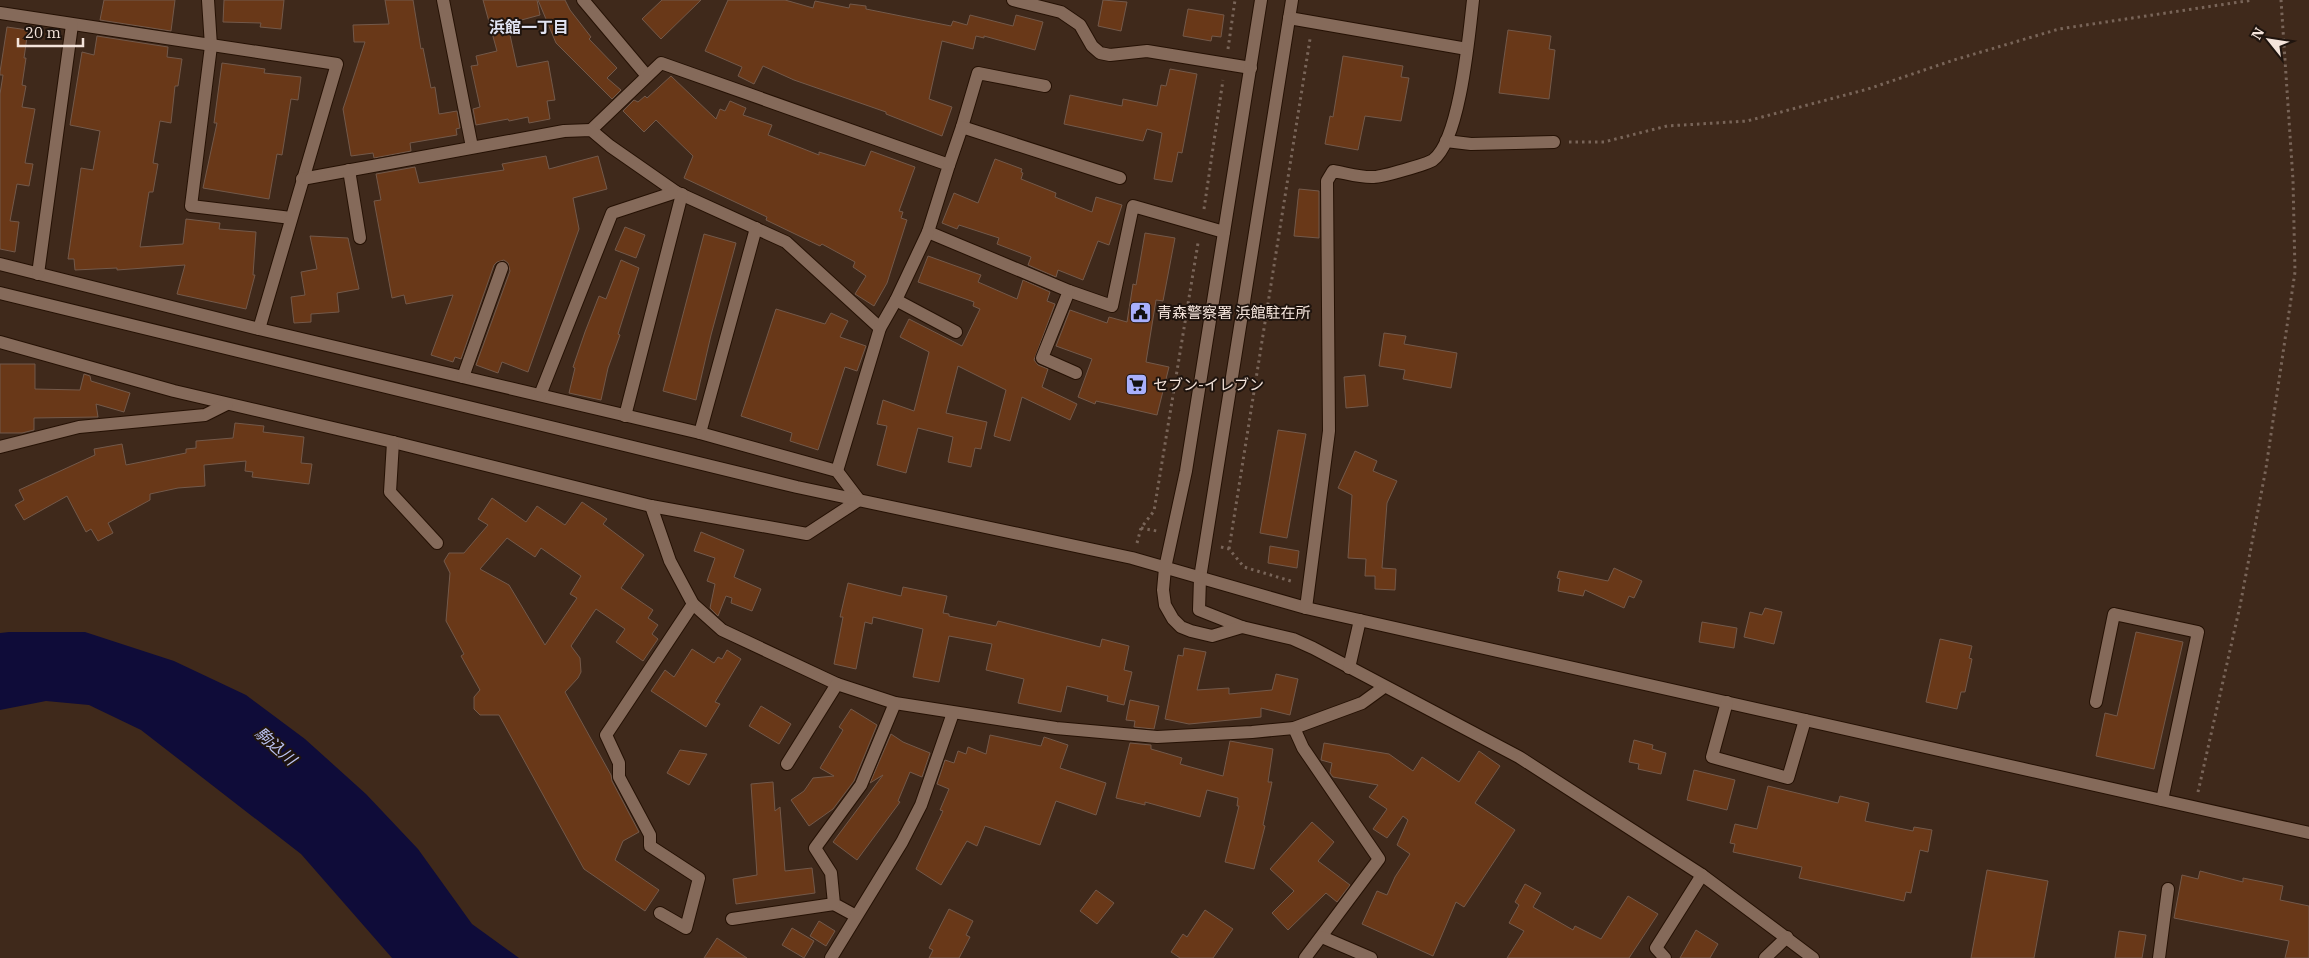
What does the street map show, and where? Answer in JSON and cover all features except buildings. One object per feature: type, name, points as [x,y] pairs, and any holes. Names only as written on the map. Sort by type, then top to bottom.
[{"type":"street","points":[[208,0],[211,46],[191,206],[291,218]]},
{"type":"street","points":[[443,0],[472,147]]},
{"type":"street","points":[[583,0],[647,76]]},
{"type":"street","points":[[1013,0],[1063,6],[1080,25],[1092,46],[1100,54],[1110,55],[1148,51],[1251,68]]},
{"type":"street","points":[[1242,627],[1212,636],[1181,627],[1173,619],[1165,605],[1163,590],[1165,568],[1188,461],[1261,0]]},
{"type":"street","points":[[1292,0],[1207,544],[1200,578],[1199,610],[1242,627],[1293,639],[1519,757],[1702,875],[1813,958]]},
{"type":"street","points":[[1306,608],[1329,431],[1327,181],[1333,171],[1375,177],[1431,162],[1443,151],[1464,70],[1473,0]]},
{"type":"street","points":[[0,13],[337,64],[259,329]]},
{"type":"street","points":[[1289,18],[1467,49]]},
{"type":"street","points":[[38,274],[72,25]]},
{"type":"street","points":[[302,179],[564,131],[591,130],[661,63],[949,165]]},
{"type":"street","points":[[837,471],[880,328],[896,300],[928,232],[978,73],[1045,86]]},
{"type":"street","points":[[962,127],[1120,178]]},
{"type":"street","points":[[591,130],[610,146],[679,193],[786,242],[841,295],[880,328]]},
{"type":"street","points":[[1446,141],[1471,144],[1554,142]]},
{"type":"street","points":[[349,170],[360,238]]},
{"type":"street","points":[[540,395],[612,213],[679,193]]},
{"type":"street","points":[[625,416],[679,193]]},
{"type":"street","points":[[928,232],[1069,291],[1112,306],[1133,206],[1224,232]]},
{"type":"street","points":[[700,433],[756,228]]},
{"type":"street","points":[[0,264],[259,329],[700,433],[837,471],[859,500]]},
{"type":"street","points":[[463,377],[502,268]]},
{"type":"street","points":[[1069,291],[1042,358],[1076,372]]},
{"type":"street","points":[[0,293],[859,500],[1132,558],[1306,608],[2309,833]]},
{"type":"street","points":[[896,300],[956,332]]},
{"type":"street","points":[[0,342],[174,391],[394,442],[650,506],[808,534],[859,500]]},
{"type":"street","points":[[0,446],[79,428],[205,416],[228,404]]},
{"type":"street","points":[[394,442],[390,492],[437,543]]},
{"type":"street","points":[[650,506],[670,561],[693,604],[722,630],[837,684],[895,702],[953,713],[1056,728],[1157,737],[1294,728],[1362,703],[1384,687]]},
{"type":"street","points":[[660,913],[686,928],[699,878],[650,846],[650,835],[619,777],[619,763],[606,734],[693,604]]},
{"type":"street","points":[[2096,702],[2114,614],[2198,632],[2162,800]]},
{"type":"street","points":[[1349,668],[1360,620]]},
{"type":"street","points":[[787,764],[837,684]]},
{"type":"street","points":[[834,904],[831,873],[815,848],[861,785],[895,702]]},
{"type":"street","points":[[1727,702],[1712,757],[1788,778],[1805,720]]},
{"type":"street","points":[[832,958],[902,842],[921,804],[953,713]]},
{"type":"street","points":[[1294,728],[1303,748],[1379,860],[1309,956]]},
{"type":"street","points":[[1665,958],[1656,948],[1702,875]]},
{"type":"street","points":[[2160,958],[2168,889]]},
{"type":"street","points":[[732,919],[834,904],[856,916]]},
{"type":"street","points":[[1322,937],[1372,958]]},
{"type":"street","points":[[1765,958],[1786,937]]},
{"type":"path","points":[[1132,558],[1141,528],[1154,511],[1201,226],[1235,0]]},
{"type":"path","points":[[1554,142],[1604,142],[1667,126],[1747,121],[1868,89],[1954,60],[2059,29],[2253,0]]},
{"type":"path","points":[[2194,807],[2240,606],[2266,468],[2295,272],[2293,180],[2281,0]]},
{"type":"path","points":[[1229,549],[1312,22]]},
{"type":"path","points":[[1141,528],[1173,533]]},
{"type":"path","points":[[1207,544],[1229,549],[1244,567],[1309,587]]},
{"type":"water","name":"駒込川","points":[[85,632],[174,661],[246,695],[305,739],[366,794],[418,849],[472,924],[519,958],[392,958],[301,854],[141,730],[89,705],[46,701],[0,710],[0,633]]},
{"type":"place","name":"青森警察署 浜館駐在所","points":[[1141,313]]},
{"type":"place","name":"セブン-イレブン","points":[[1137,385]]},
{"type":"district","name":"浜館一丁目","points":[[529,27]]}]
